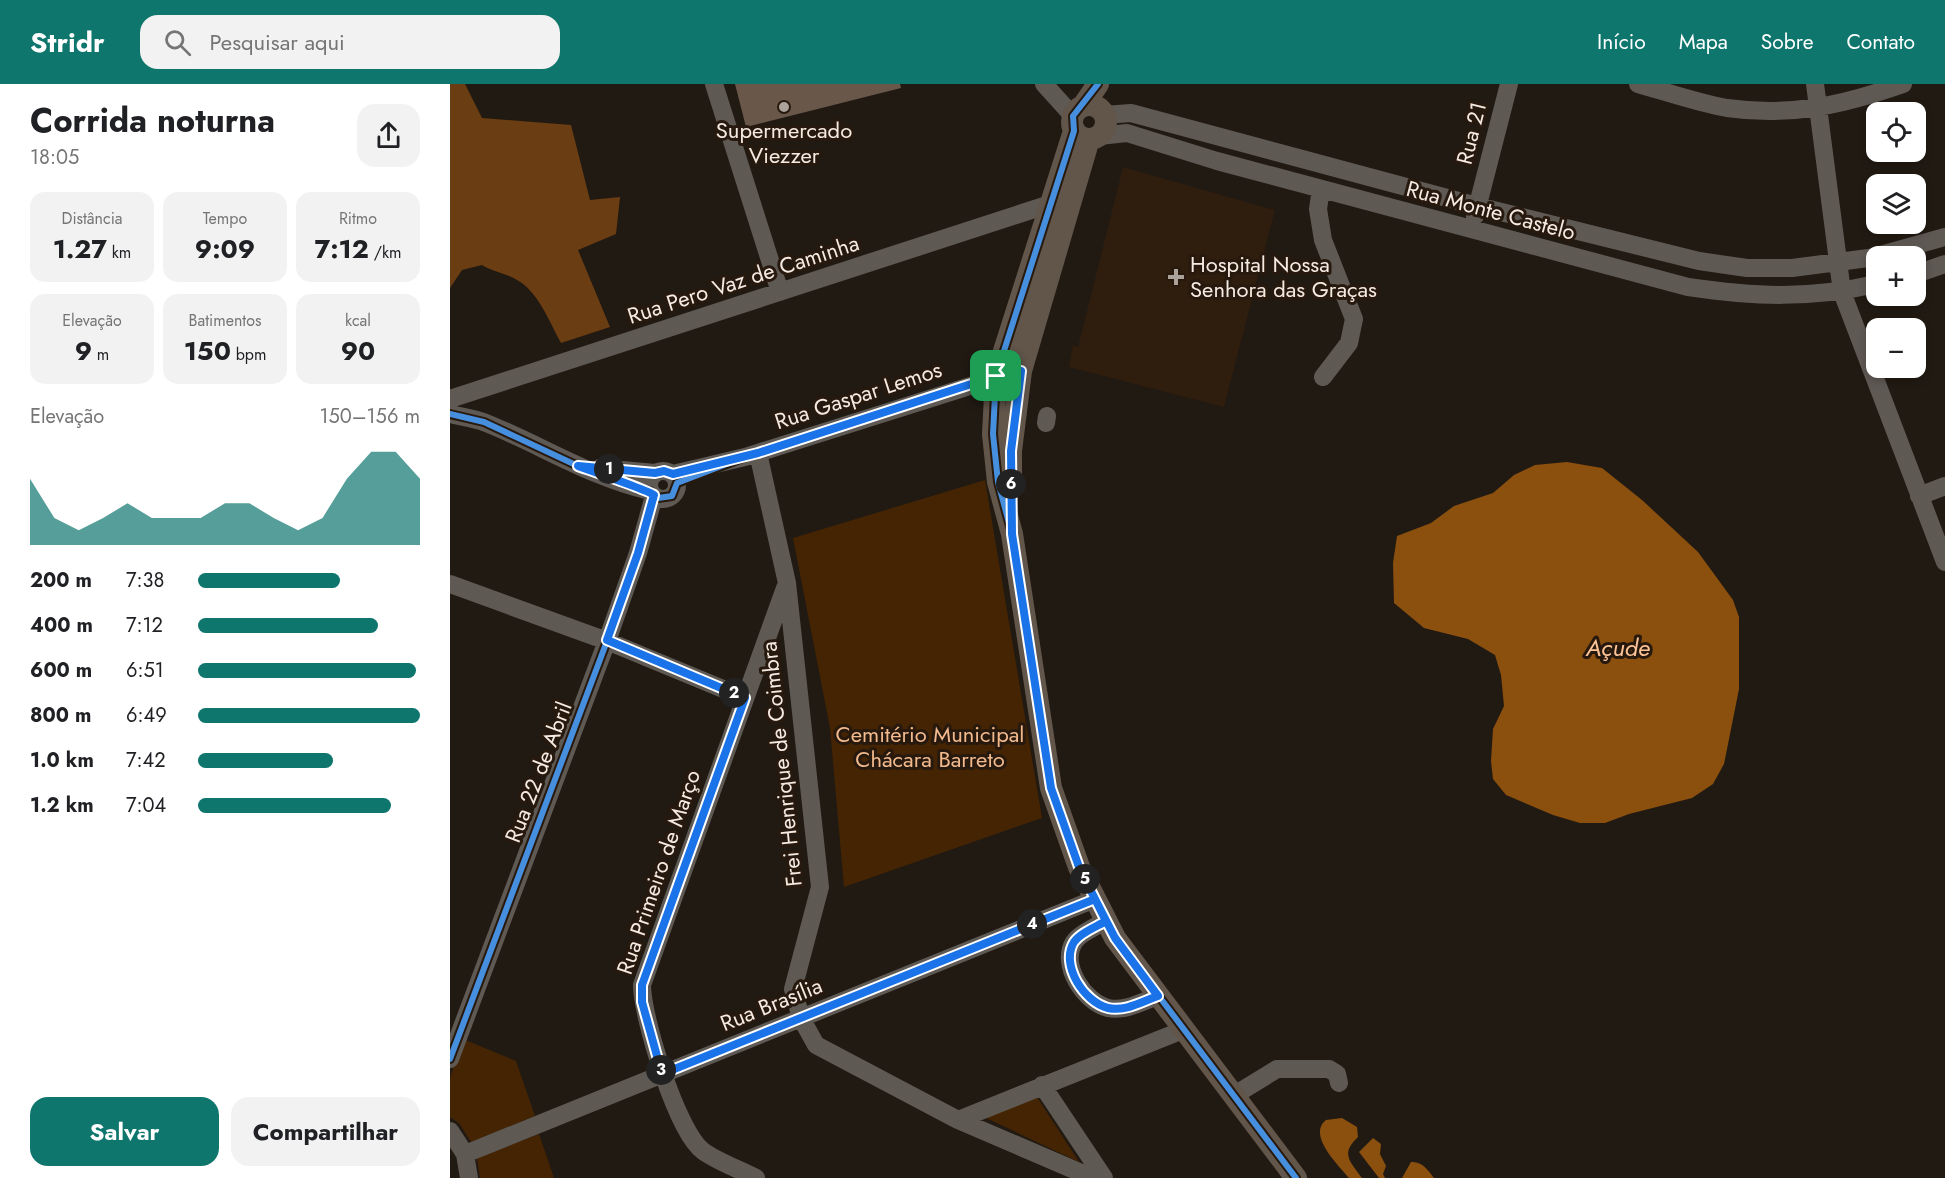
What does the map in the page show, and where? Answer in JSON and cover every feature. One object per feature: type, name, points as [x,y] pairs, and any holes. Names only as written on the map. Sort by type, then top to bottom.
[{"type":"main road","points":[[1012,534],[1011,451],[1021,371],[1098,84]]},
{"type":"main road","points":[[1109,84],[1050,204],[996,376],[993,434],[998,482],[1012,534],[1051,788],[1079,867],[1115,938],[1296,1178]]},
{"type":"street","points":[[714,84],[780,292]]},
{"type":"street","points":[[1044,84],[1089,122]]},
{"type":"street","name":"Rua 21","points":[[1472,230],[1509,84]]},
{"type":"street","points":[[1638,84],[1725,107],[1773,112],[1818,109],[1903,84]]},
{"type":"street","points":[[1815,84],[1842,292],[1945,562]]},
{"type":"street","name":"Rua Monte Castelo","points":[[1089,122],[1131,113],[1477,206],[1699,261],[1747,267],[1792,268],[1866,259]]},
{"type":"street","name":"Rua Monte Castelo","points":[[1089,122],[1321,189],[1688,287],[1739,295],[1790,296],[1842,292],[1866,286]]},
{"type":"street","points":[[1321,189],[1318,209],[1323,240],[1354,319],[1349,343],[1323,377]]},
{"type":"street","name":"Rua Pero Vaz de Caminha","points":[[450,399],[1050,204]]},
{"type":"street","name":"Rua Monte Castelo","points":[[1914,246],[1945,237]]},
{"type":"street","points":[[1926,271],[1945,264]]},
{"type":"street","name":"Rua Gaspar Lemos","points":[[664,486],[751,455],[996,376],[1021,371]]},
{"type":"street","points":[[450,414],[484,422],[578,466],[634,488],[664,486]]},
{"type":"street","name":"Frei Henrique de Coimbra","points":[[751,455],[787,583],[820,887],[793,989],[801,1018],[816,1045],[958,1119],[1093,1178]]},
{"type":"street","name":"Rua 22 de Abril","points":[[450,1059],[456,1025],[607,640],[664,486]]},
{"type":"street","points":[[1920,496],[1945,486]]},
{"type":"street","name":"Rua Primeiro de Março","points":[[756,1178],[702,1150],[691,1137],[662,1074],[642,1002],[642,985],[787,583]]},
{"type":"street","points":[[451,588],[607,640],[745,698]]},
{"type":"street","name":"Rua Brasília","points":[[465,1154],[1095,899]]},
{"type":"street","points":[[1106,921],[1076,939],[1070,952],[1071,972],[1092,999],[1107,1008],[1122,1009],[1158,996]]},
{"type":"street","points":[[958,1119],[1183,1030]]},
{"type":"street","points":[[1233,1096],[1276,1069],[1329,1069],[1337,1074],[1339,1083]]},
{"type":"street","points":[[1042,1085],[1104,1178]]},
{"type":"street","points":[[450,1131],[465,1154],[468,1178]]},
{"type":"shaded area","points":[[450,84],[465,84],[482,118],[571,125],[590,200],[620,197],[616,234],[578,250],[610,327],[561,343],[543,308],[524,285],[482,265],[462,270],[450,288]]},
{"type":"shaded area","name":"Hospital Nossa Senhora das Graças","points":[[1123,167],[1275,210],[1224,407],[1069,367],[1073,345],[1078,347]]},
{"type":"green space","name":"Cemitério Municipal Chácara Barreto","points":[[985,480],[1042,818],[844,887],[830,728],[793,538]]},
{"type":"green space","points":[[463,1039],[516,1061],[535,1116],[471,1142],[459,1123],[450,1117],[450,1078]]},
{"type":"green space","points":[[1037,1097],[1079,1162],[984,1117]]},
{"type":"green space","points":[[539,1134],[554,1178],[480,1178],[477,1158]]},
{"type":"water","name":"Açude","points":[[1567,462],[1602,468],[1642,500],[1698,552],[1733,600],[1739,617],[1739,689],[1724,764],[1713,784],[1692,798],[1629,814],[1605,823],[1580,823],[1553,815],[1506,795],[1493,779],[1491,761],[1493,729],[1504,706],[1501,675],[1495,655],[1468,639],[1424,628],[1394,603],[1393,563],[1397,536],[1431,523],[1454,506],[1493,493],[1514,475],[1535,465]]},
{"type":"water","points":[[1342,1118],[1357,1127],[1358,1137],[1349,1148],[1348,1153],[1362,1178],[1349,1178],[1322,1142],[1321,1126],[1326,1120]]},
{"type":"water","points":[[1373,1138],[1381,1144],[1380,1154],[1386,1166],[1383,1174],[1385,1178],[1379,1178],[1359,1152]]},
{"type":"water","points":[[1411,1162],[1422,1165],[1434,1178],[1402,1178]]},
{"type":"building","name":"Supermercado Viezzer","points":[[735,84],[900,84],[901,88],[746,127]]},
{"type":"cycle path","points":[[1098,84],[1073,116],[1074,131],[996,376],[993,434],[998,482],[1012,534],[1051,788],[1079,867],[1115,938],[1296,1178]]},
{"type":"cycle path","points":[[450,414],[484,422],[578,466],[650,491],[658,498],[672,496],[677,483],[745,457],[996,376]]},
{"type":"cycle path","points":[[450,1059],[607,641],[638,553],[654,496]]},
{"type":"place","name":"Supermercado Viezzer","points":[[784,107]]},
{"type":"place","name":"Hospital Nossa Senhora das Graças","points":[[1176,277]]},
{"type":"route","points":[[996,376],[745,457],[673,474],[664,471],[655,473],[578,466],[634,488],[650,491],[654,495],[638,553],[607,640],[745,698],[642,985],[642,1002],[662,1074],[1095,899],[1115,938],[1158,996],[1122,1009],[1107,1008],[1092,999],[1071,972],[1070,952],[1076,939],[1106,921],[1095,899],[1079,867],[1051,788],[1012,534],[1011,451],[1021,371],[996,376]]}]
